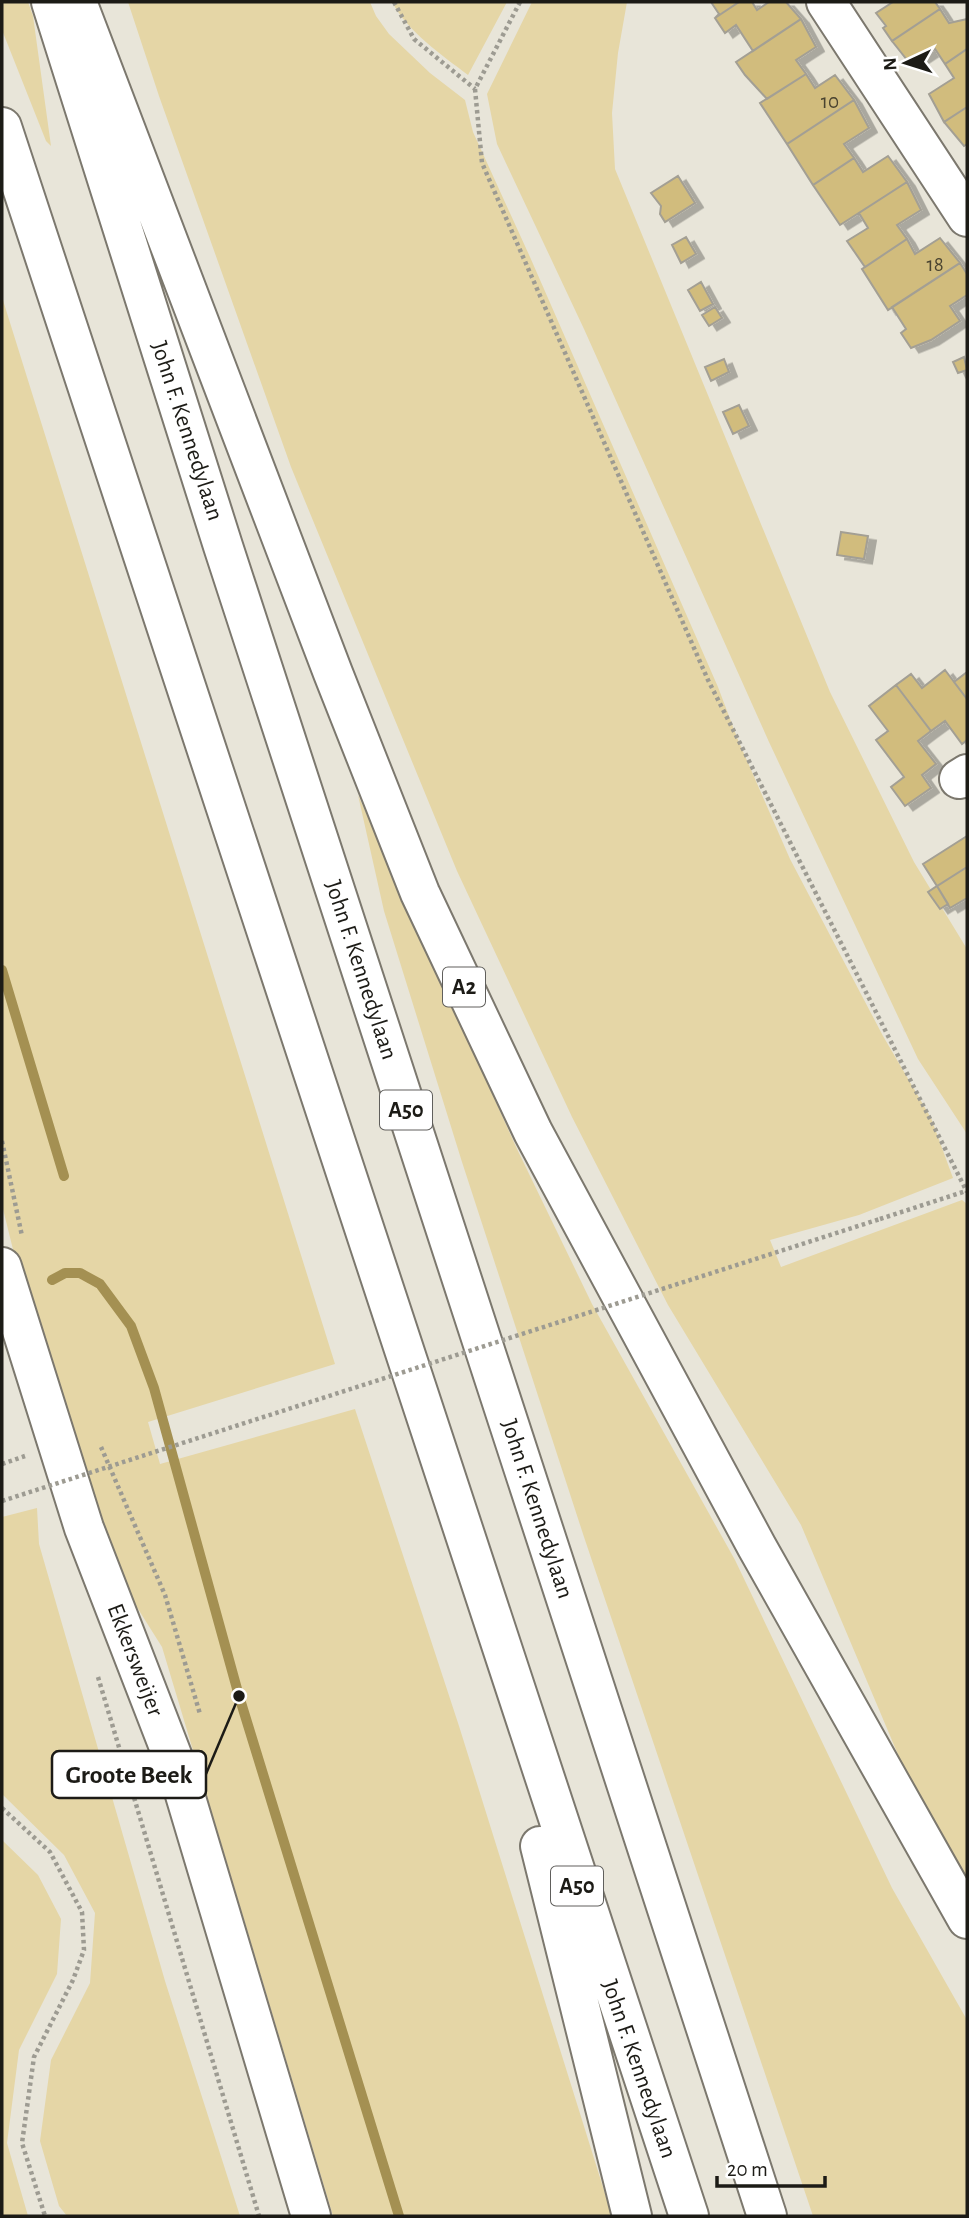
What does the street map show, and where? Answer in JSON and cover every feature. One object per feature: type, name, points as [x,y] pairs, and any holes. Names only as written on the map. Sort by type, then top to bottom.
[{"type":"main road","name":"John F. Kennedylaan","points":[[51,2],[219,533],[767,2216]]},
{"type":"main road","name":"A2","points":[[77,2],[333,673],[420,893],[533,1132],[757,1547],[967,1919]]},
{"type":"main road","points":[[826,2],[967,217]]},
{"type":"main road","name":"John F. Kennedylaan","points":[[2,127],[467,1555],[689,2216]]},
{"type":"main road","name":"Ekkersweijer","points":[[2,1267],[84,1528],[177,1769],[311,2216]]},
{"type":"main road","name":"A50","points":[[467,1555],[632,2216]]},
{"type":"path","points":[[394,2],[414,39],[475,89]]},
{"type":"path","points":[[2,1501],[967,1191],[708,680],[482,163],[475,89],[520,2]]},
{"type":"path","points":[[45,1479],[48,1492]]},
{"type":"path","points":[[95,1666],[259,2216]]},
{"type":"path","points":[[2,1808],[50,1852],[82,1912],[84,1950],[73,1980],[34,2057],[22,2143],[45,2216]]},
{"type":"shaded area","points":[[2,2],[28,2],[33,16],[51,146],[46,141],[2,30]]},
{"type":"shaded area","points":[[128,2],[370,2],[389,34],[430,73],[465,100],[473,132],[718,687],[790,859],[883,1036],[931,1118],[953,1178],[859,1215],[770,1240],[781,1267],[962,1200],[967,1204],[967,1883],[902,1764],[801,1525],[668,1305],[572,1117],[457,871],[291,467]]},
{"type":"shaded area","points":[[392,2],[507,2],[468,75],[416,33]]},
{"type":"shaded area","points":[[532,2],[627,2],[612,113],[615,169],[830,692],[914,862],[967,949],[967,1134],[918,1059],[769,742],[584,329],[497,144],[487,94]]},
{"type":"shaded area","points":[[2,297],[335,1364],[148,1422],[160,1464],[355,1409],[459,1726],[612,2216],[333,2216],[162,1647],[116,1574],[27,1306],[2,1205]]},
{"type":"shaded area","points":[[358,795],[517,1149],[592,1304],[735,1560],[892,1888],[967,2020],[967,2216],[813,2216],[584,1537],[462,1162],[384,911]]},
{"type":"shaded area","points":[[37,1508],[39,1544],[165,1981],[240,2216],[67,2216],[59,2206],[40,2141],[51,2060],[90,1983],[95,1913],[64,1855],[2,1794],[2,1517]]},
{"type":"shaded area","points":[[2,1840],[38,1875],[61,1919],[57,1974],[19,2050],[7,2143],[28,2216],[2,2216]]},
{"type":"building","points":[[711,2],[739,2],[715,18],[719,14]]},
{"type":"building","points":[[739,2],[752,2],[757,10],[769,2],[786,2],[801,19],[753,51],[736,25],[725,33],[715,18]]},
{"type":"building","points":[[893,2],[935,2],[940,9],[892,41],[883,28],[886,26],[876,13]]},
{"type":"building","points":[[940,9],[949,23],[967,19],[967,49],[945,64],[935,49],[911,65],[892,41]]},
{"type":"building","points":[[801,19],[816,47],[796,60],[806,74],[767,99],[736,62]]},
{"type":"building","points":[[967,49],[967,107],[944,122],[929,94],[954,78],[945,64]]},
{"type":"building","points":[[806,74],[815,88],[835,75],[854,100],[787,144],[760,103]]},
{"type":"building","points":[[854,100],[869,128],[844,144],[854,158],[813,185],[787,144]]},
{"type":"building","points":[[967,107],[967,144],[964,146],[944,122]]},
{"type":"building","points":[[888,156],[907,182],[840,225],[813,185],[854,158],[863,172]]},
{"type":"building","points":[[678,176],[695,203],[665,222],[660,214],[661,206],[651,193]]},
{"type":"building","points":[[907,182],[921,210],[897,225],[907,239],[865,267],[847,241],[868,228],[859,213]]},
{"type":"building","points":[[686,237],[696,254],[681,263],[672,245]]},
{"type":"building","points":[[940,238],[960,263],[888,310],[862,269],[907,239],[915,254]]},
{"type":"building","points":[[960,263],[967,274],[967,295],[950,306],[960,321],[931,340],[911,348],[901,333],[906,329],[892,307]]},
{"type":"building","points":[[701,282],[713,304],[700,311],[688,290]]},
{"type":"building","points":[[715,307],[722,318],[709,326],[702,315]]},
{"type":"building","points":[[964,357],[967,370],[958,373],[953,362]]},
{"type":"building","points":[[724,359],[729,372],[711,381],[705,367]]},
{"type":"building","points":[[739,405],[749,426],[733,434],[723,412]]},
{"type":"building","points":[[841,532],[868,536],[864,559],[837,555]]},
{"type":"building","points":[[945,670],[967,699],[967,740],[962,744],[945,721],[931,731],[896,685],[911,674],[922,688]]},
{"type":"building","points":[[967,672],[967,699],[954,682]]},
{"type":"building","points":[[896,685],[931,731],[918,741],[936,764],[922,775],[931,788],[905,806],[891,787],[904,777],[876,740],[888,731],[869,706]]},
{"type":"building","points":[[967,836],[967,867],[937,886],[923,864]]},
{"type":"building","points":[[967,867],[967,898],[950,908],[937,886]]},
{"type":"building","points":[[937,886],[948,904],[940,909],[928,892]]},
{"type":"waterway","points":[[2,970],[64,1176]]},
{"type":"waterway","points":[[52,1280],[65,1273],[80,1273],[100,1284],[131,1326],[154,1388],[239,1696],[399,2216]]},
{"type":"place","name":"Groote Beek","points":[[239,1696]]}]
